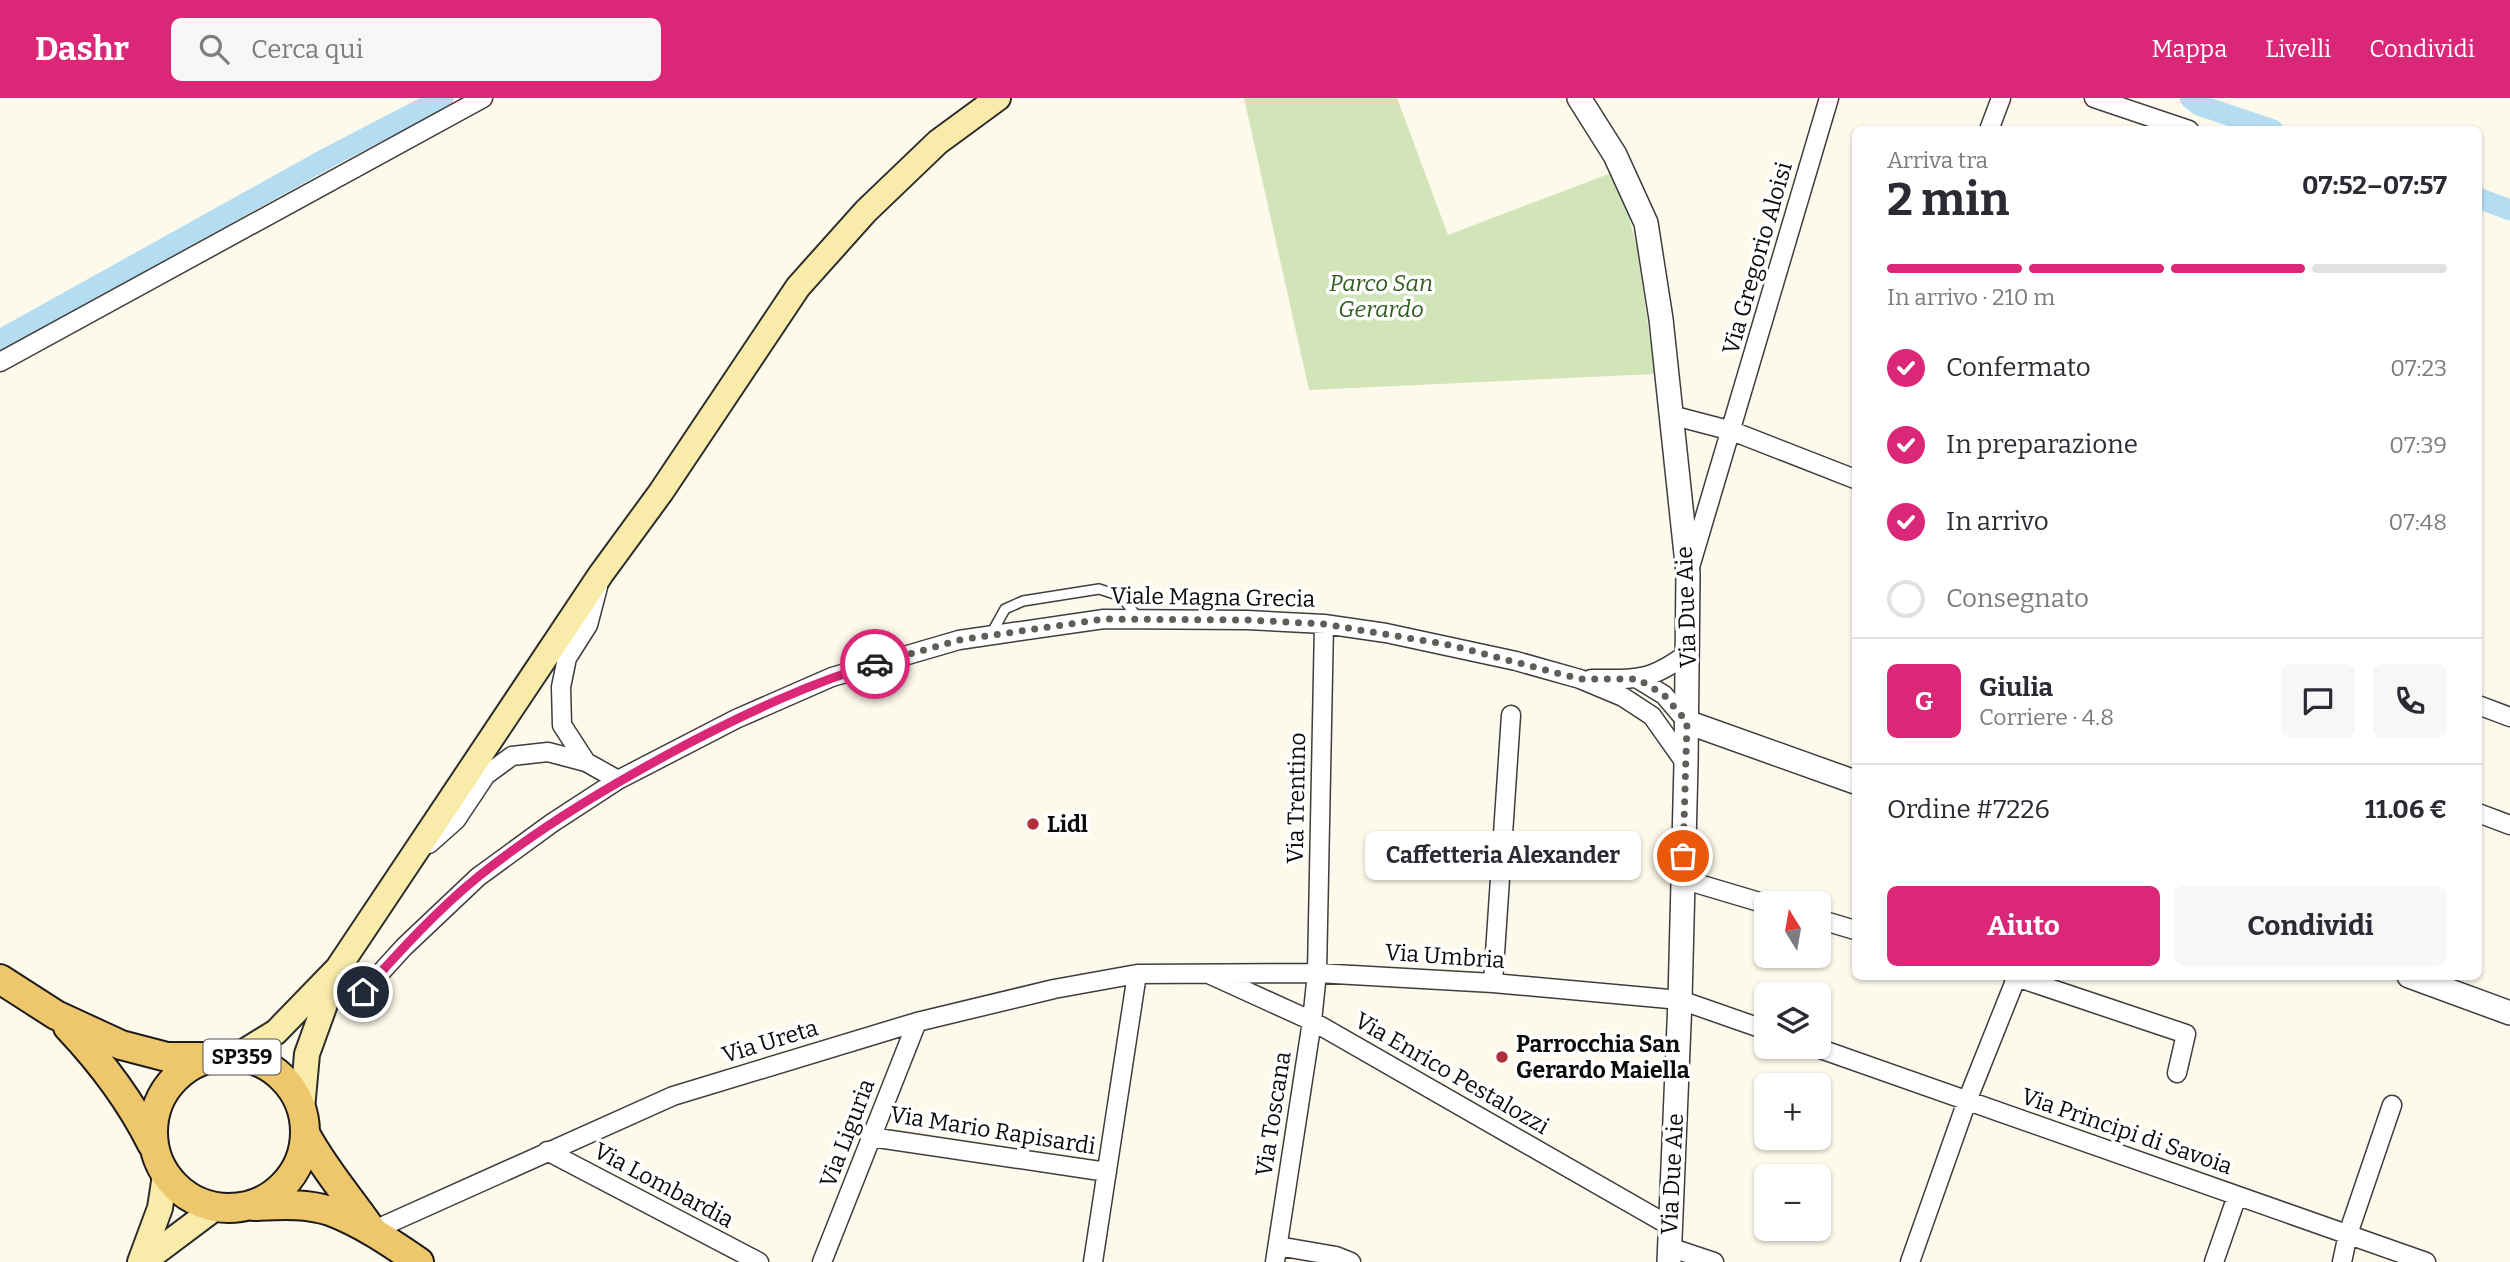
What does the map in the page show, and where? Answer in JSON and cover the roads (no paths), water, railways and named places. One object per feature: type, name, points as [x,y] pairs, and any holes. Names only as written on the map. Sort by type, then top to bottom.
[{"type":"main road","points":[[225,1056],[276,1031],[338,968],[601,574],[660,492],[798,287],[866,211],[938,142],[998,98]]},
{"type":"main road","points":[[304,1122],[307,1054],[338,968]]},
{"type":"main road","name":"SP359","points":[[0,979],[56,1015],[121,1045],[167,1057],[225,1056],[258,1061],[278,1073],[293,1089],[322,1165],[345,1191],[372,1231]]},
{"type":"main road","name":"SP359","points":[[56,1015],[99,1060],[138,1115],[165,1175],[178,1190],[215,1208],[290,1205],[328,1210],[372,1231],[419,1262]]},
{"type":"main road","name":"SP359","points":[[153,1147],[152,1123],[159,1100],[172,1080],[191,1065],[225,1056]]},
{"type":"main road","name":"SP359","points":[[246,1207],[269,1198],[288,1181],[300,1160],[304,1122]]},
{"type":"main road","points":[[141,1262],[160,1208],[165,1175]]},
{"type":"main road","points":[[141,1262],[215,1208]]},
{"type":"street","points":[[0,362],[483,98]]},
{"type":"street","name":"Via Due Aie","points":[[1579,98],[1615,155],[1646,223],[1661,319],[1688,573],[1680,1000],[1670,1245]]},
{"type":"street","name":"Via Gregorio Aloisi","points":[[1688,573],[1829,98]]},
{"type":"street","points":[[1990,126],[2001,98]]},
{"type":"street","points":[[2094,98],[2163,125]]},
{"type":"street","points":[[1671,415],[1732,431],[1852,478]]},
{"type":"street","points":[[586,762],[562,725],[561,687],[568,658],[588,625],[601,574]]},
{"type":"street","name":"Viale Magna Grecia","points":[[363,992],[404,947],[478,877],[552,823],[618,780],[736,719],[832,677],[959,640],[1104,619],[1247,620],[1324,624],[1450,645],[1580,679],[1623,697],[1652,716],[1686,764]]},
{"type":"street","name":"Via Trentino","points":[[1317,973],[1324,624]]},
{"type":"street","name":"Viale Magna Grecia","points":[[1580,679],[1638,679],[1663,671],[1688,653]]},
{"type":"street","points":[[1638,679],[1664,695],[1687,722],[1852,781]]},
{"type":"street","points":[[2482,706],[2510,717]]},
{"type":"street","points":[[1493,983],[1510,715]]},
{"type":"street","name":"Viale Magna Grecia","points":[[1652,716],[1687,722]]},
{"type":"street","points":[[412,858],[456,820],[486,775],[512,756],[548,752],[586,762],[618,780]]},
{"type":"street","points":[[2482,814],[2510,825]]},
{"type":"street","points":[[1682,879],[1754,900]]},
{"type":"street","points":[[1831,923],[1852,929]]},
{"type":"street","name":"Via Umbria","points":[[1205,972],[1317,973],[1493,983],[1680,1000]]},
{"type":"street","name":"Via Ureta","points":[[372,1231],[673,1096],[917,1022],[1054,989],[1137,974],[1205,972]]},
{"type":"street","name":"Via Enrico Pestalozzi","points":[[1205,972],[1312,1021],[1670,1245],[1714,1262]]},
{"type":"street","name":"Via Toscana","points":[[1276,1254],[1317,973]]},
{"type":"street","points":[[1093,1262],[1137,974]]},
{"type":"street","points":[[1910,1262],[1967,1101],[2014,980]]},
{"type":"street","points":[[2024,980],[2186,1034],[2176,1073]]},
{"type":"street","points":[[2420,980],[2510,1013]]},
{"type":"street","points":[[1680,1000],[1754,1026]]},
{"type":"street","name":"Via Liguria","points":[[822,1262],[917,1022]]},
{"type":"street","name":"Via Principi di Savoia","points":[[1831,1053],[2426,1262]]},
{"type":"street","points":[[2342,1262],[2348,1234],[2392,1105]]},
{"type":"street","name":"Via Mario Rapisardi","points":[[871,1137],[1107,1172]]},
{"type":"street","name":"Via Lombardia","points":[[547,1151],[759,1262]]},
{"type":"street","points":[[2214,1262],[2237,1196]]},
{"type":"street","points":[[1276,1254],[1336,1256],[1351,1262]]},
{"type":"lane","points":[[990,636],[1005,609],[1023,601],[1099,589],[1121,596],[1139,619]]},
{"type":"waterway","points":[[0,340],[329,157],[443,98]]},
{"type":"waterway","points":[[2190,98],[2199,105],[2261,126]]},
{"type":"waterway","points":[[2482,200],[2510,210]]},
{"type":"place","name":"Lidl","points":[[1033,824]]},
{"type":"place","name":"Caffetteria Alexander","points":[[1683,856]]},
{"type":"place","name":"Parrocchia San Gerardo Maiella","points":[[1502,1057]]},
{"type":"park label","name":"Parco San Gerardo","points":[[1381,296]]}]
